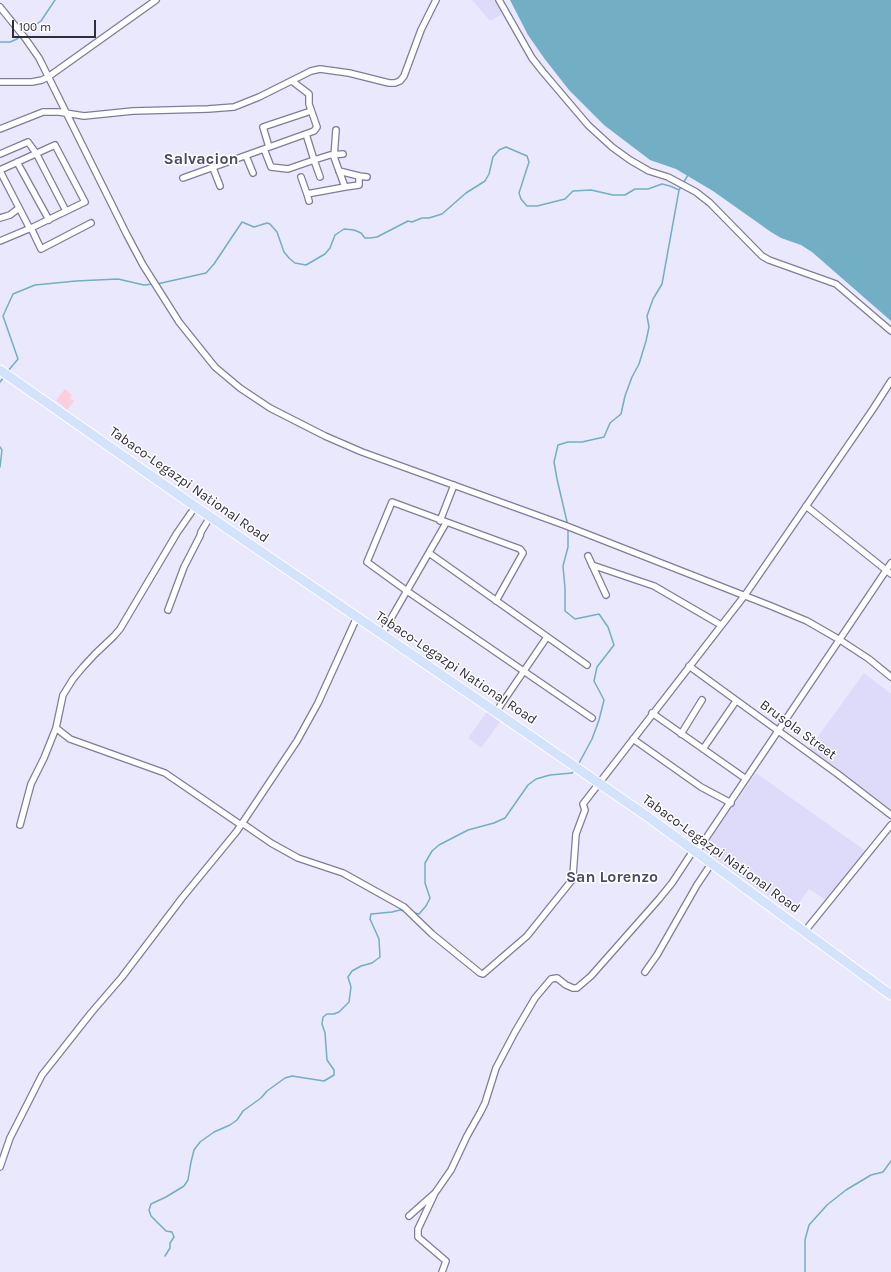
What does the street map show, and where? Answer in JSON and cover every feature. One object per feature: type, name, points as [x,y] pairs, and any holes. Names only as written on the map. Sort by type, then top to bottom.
[{"type":"main road","name":"Tabaco-Legazpi National Road","points":[[1,371],[195,507],[496,712],[695,852],[891,995]]},
{"type":"street","points":[[0,82],[32,82],[48,77],[156,0]]},
{"type":"street","points":[[0,129],[43,112],[50,111],[84,116],[133,111],[234,107],[246,103],[311,71],[320,69],[348,73],[388,83],[395,83],[400,81],[404,76],[422,30],[436,0]]},
{"type":"street","points":[[500,0],[532,58],[588,125],[612,146],[630,160],[649,171],[668,177],[696,192],[710,203],[762,256],[790,269],[836,284],[891,331]]},
{"type":"street","points":[[0,7],[25,38],[38,58],[127,235],[152,280],[179,322],[215,367],[240,388],[270,408],[325,436],[362,452],[564,525],[745,595],[807,621],[869,659],[891,677]]},
{"type":"street","points":[[183,178],[314,131],[317,127],[309,104],[309,94],[292,81]]},
{"type":"street","points":[[311,111],[263,127],[271,167],[288,169],[330,155],[343,154]]},
{"type":"street","points":[[336,130],[334,157],[345,187]]},
{"type":"street","points":[[306,134],[320,177]]},
{"type":"street","points":[[0,154],[28,142],[36,153],[66,211]]},
{"type":"street","points":[[0,241],[31,229],[85,202],[55,145],[0,171],[31,229],[41,249],[91,223]]},
{"type":"street","points":[[246,156],[253,172]]},
{"type":"street","points":[[17,162],[49,220]]},
{"type":"street","points":[[213,168],[220,186]]},
{"type":"street","points":[[339,171],[367,177]]},
{"type":"street","points":[[359,176],[360,193]]},
{"type":"street","points":[[301,177],[309,201]]},
{"type":"street","points":[[307,194],[359,185]]},
{"type":"street","points":[[0,218],[10,215],[19,208]]},
{"type":"street","points":[[56,728],[70,739],[165,773],[271,843],[298,858],[343,873],[404,907],[432,934],[483,974],[527,936],[572,880],[576,834],[586,810],[583,804],[688,666],[745,595],[891,381]]},
{"type":"street","points":[[382,634],[428,553],[443,522],[454,485]]},
{"type":"street","points":[[496,601],[523,553],[520,549],[392,502],[367,562],[592,718]]},
{"type":"street","points":[[806,506],[889,572]]},
{"type":"street","points":[[20,825],[31,784],[44,758],[56,728],[63,695],[69,685],[90,659],[108,643],[120,629],[195,507]]},
{"type":"street","points":[[168,610],[184,567],[210,517]]},
{"type":"street","points":[[428,553],[587,665]]},
{"type":"street","points":[[588,556],[606,595]]},
{"type":"street","points":[[442,1272],[446,1261],[418,1237],[418,1229],[435,1193],[451,1170],[467,1136],[480,1114],[496,1068],[514,1032],[535,998],[551,979],[557,978],[566,985],[576,988],[591,976],[660,899],[730,803],[840,640],[889,572],[891,563]]},
{"type":"street","points":[[592,565],[654,586],[721,625]]},
{"type":"street","points":[[0,1167],[10,1138],[42,1075],[91,1013],[122,977],[182,898],[242,824],[297,741],[318,703],[357,617]]},
{"type":"street","points":[[496,712],[547,637]]},
{"type":"street","name":"Brusola Street","points":[[688,666],[839,774],[891,815]]},
{"type":"street","points":[[681,734],[702,700]]},
{"type":"street","points":[[703,749],[736,701]]},
{"type":"street","points":[[652,713],[746,780]]},
{"type":"street","points":[[633,739],[701,787],[730,803]]},
{"type":"street","points":[[805,931],[891,825]]},
{"type":"street","points":[[645,972],[657,955],[697,884],[711,864]]},
{"type":"street","points":[[409,1216],[435,1193]]},
{"type":"shaded area","points":[[472,0],[494,0],[502,14],[490,21]]},
{"type":"shaded area","points":[[65,389],[72,395],[70,398],[74,401],[67,410],[56,400]]},
{"type":"shaded area","points":[[864,673],[891,694],[891,811],[809,749]]},
{"type":"shaded area","points":[[487,712],[500,722],[481,748],[468,738]]},
{"type":"shaded area","points":[[756,773],[867,852],[827,901],[809,889],[792,913],[703,850]]},
{"type":"water","points":[[510,0],[891,0],[891,321],[812,252],[801,245],[781,238],[771,232],[713,191],[676,169],[650,160],[604,125],[569,90],[544,58],[528,35]]},
{"type":"waterway","points":[[23,33],[41,21],[55,0]]},
{"type":"waterway","points":[[0,42],[10,42],[20,36]]},
{"type":"waterway","points":[[157,284],[206,273],[214,264],[242,222],[254,227],[267,223],[270,224],[277,232],[284,252],[289,258],[295,263],[306,265],[325,254],[330,248],[335,235],[344,229],[354,230],[361,233],[365,238],[377,237],[408,221],[412,222],[422,218],[429,218],[442,214],[466,193],[485,181],[489,174],[493,157],[499,150],[506,147],[527,156],[529,162],[519,193],[521,199],[527,206],[537,206],[565,199],[573,191],[591,190],[613,195],[625,195],[635,189],[648,189],[662,184],[679,190]]},
{"type":"waterway","points":[[568,526],[554,462],[558,445],[568,442],[582,442],[604,437],[610,423],[621,414],[625,396],[632,377],[639,364],[646,341],[649,327],[647,316],[653,299],[662,284],[679,190],[688,175]]},
{"type":"waterway","points":[[8,371],[18,359],[3,316],[13,294],[35,285],[76,281],[118,279],[144,285],[153,284]]},
{"type":"waterway","points":[[0,382],[4,377]]},
{"type":"waterway","points":[[0,447],[2,450],[0,467]]},
{"type":"waterway","points":[[568,529],[568,547],[563,566],[565,611],[575,619],[599,614],[608,627],[614,645],[597,667],[594,681],[604,700],[592,739],[578,765]]},
{"type":"waterway","points":[[414,913],[419,914],[426,906],[430,898],[425,883],[425,863],[432,851],[439,845],[468,830],[494,823],[505,818],[528,785],[536,779],[550,775],[572,773],[574,770]]},
{"type":"waterway","points":[[165,1256],[174,1237],[172,1232],[166,1231],[151,1216],[149,1210],[151,1204],[184,1186],[188,1180],[194,1150],[200,1142],[214,1132],[237,1120],[243,1111],[285,1078],[292,1076],[324,1081],[334,1075],[334,1070],[327,1060],[325,1033],[322,1024],[323,1017],[327,1014],[339,1012],[349,1002],[351,987],[348,977],[352,971],[361,966],[372,963],[380,957],[379,939],[370,919],[371,914],[400,910],[405,911]]},
{"type":"waterway","points":[[805,1272],[805,1240],[809,1225],[827,1205],[846,1190],[871,1175],[883,1172],[891,1161]]},
{"type":"district","name":"Salvacion","points":[[201,159]]},
{"type":"district","name":"San Lorenzo","points":[[612,877]]}]
